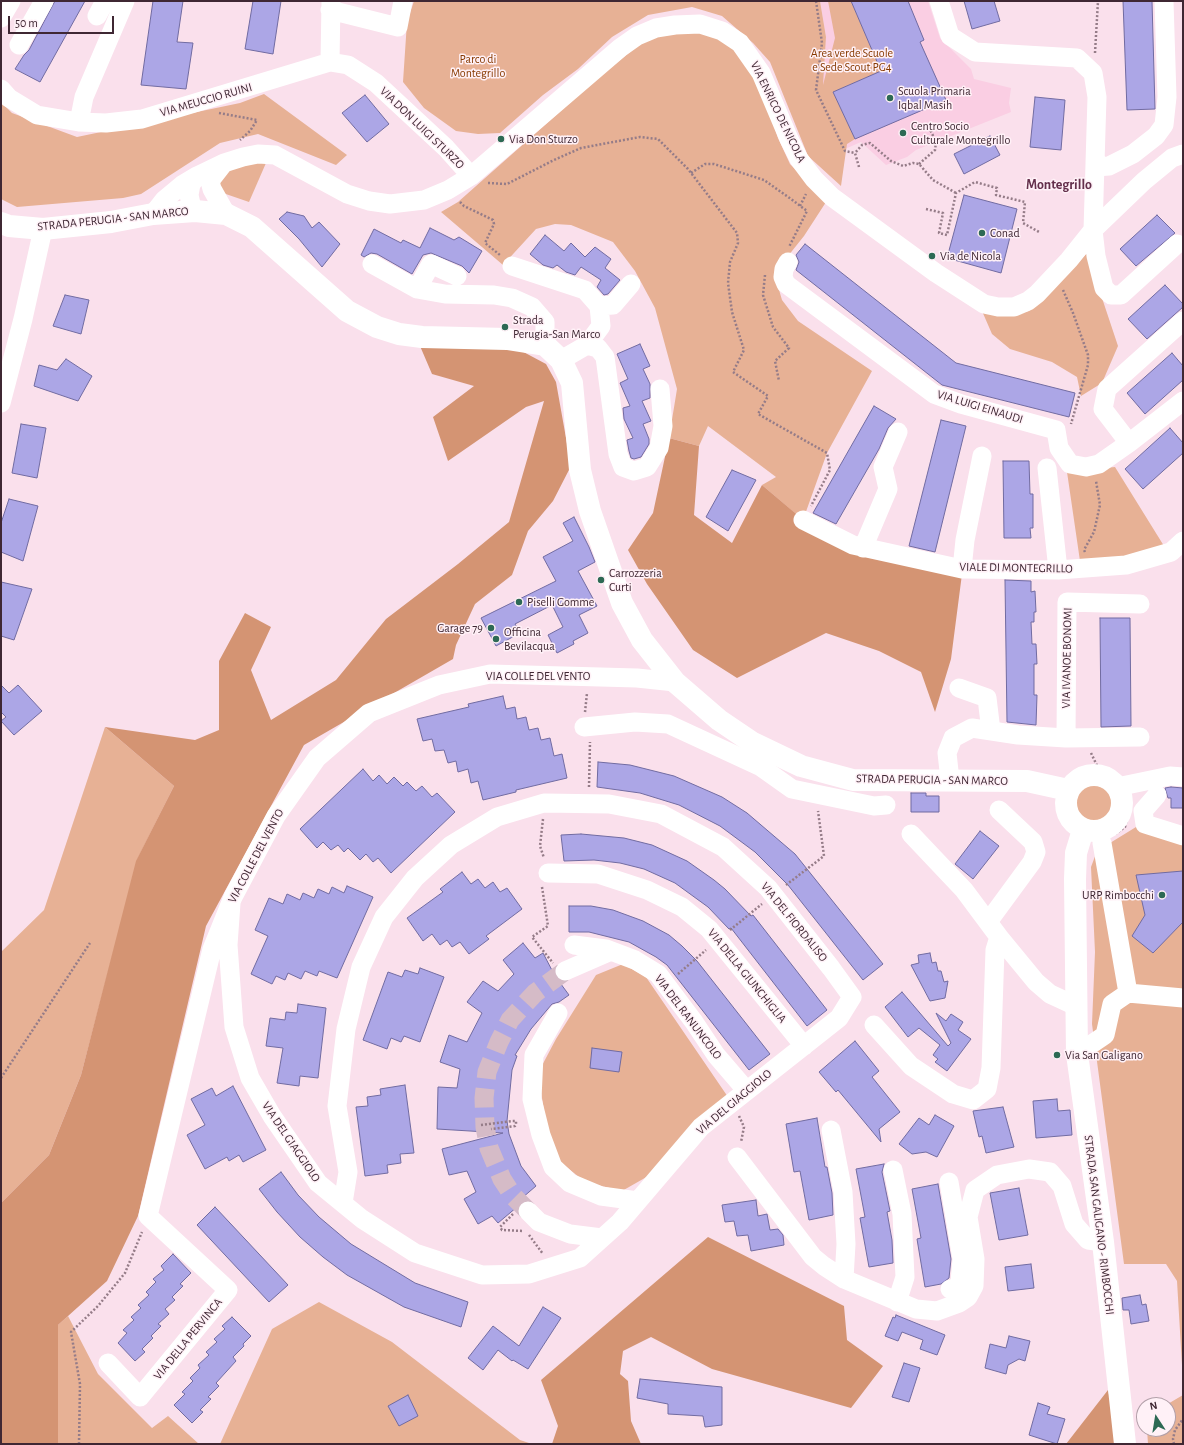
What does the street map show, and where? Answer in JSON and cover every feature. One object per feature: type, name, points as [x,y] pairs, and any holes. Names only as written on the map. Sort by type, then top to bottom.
[{"type":"main road","name":"STRADA PERUGIA - SAN MARCO","points":[[1,223],[9,226],[43,229],[111,222],[153,214],[196,211],[226,214],[257,231],[347,311],[376,327],[399,334],[422,337],[507,339],[545,345],[561,360],[572,383],[580,470],[590,511],[622,604],[642,640],[675,682],[720,720],[754,743],[800,766],[852,780],[1027,781],[1068,790]]},
{"type":"main road","points":[[1092,775],[1110,782],[1121,795],[1122,804],[1116,821],[1101,831],[1083,830],[1075,825],[1069,818],[1065,804],[1068,790],[1074,782],[1083,777],[1092,775]]},
{"type":"main road","name":"STRADA SAN GALIGANO - RIMBOCCHI","points":[[1083,830],[1076,853],[1075,879],[1077,1054],[1103,1242],[1125,1444]]},
{"type":"street","points":[[1,18],[11,1]]},
{"type":"street","points":[[19,45],[44,1]]},
{"type":"street","points":[[79,122],[84,97],[125,1]]},
{"type":"street","points":[[330,62],[330,6],[398,27],[403,1]]},
{"type":"street","points":[[939,1],[950,36],[975,52],[1077,58],[1093,73],[1097,97],[1093,230],[1096,256],[1104,288],[1111,295],[1121,295],[1177,244]]},
{"type":"street","points":[[1096,167],[1109,166],[1133,154],[1156,136],[1164,125],[1167,96],[1164,1]]},
{"type":"street","name":"VIA ENRICO DE NICOLA","points":[[471,176],[620,48],[637,36],[656,28],[700,24],[722,31],[740,43],[752,58],[761,73],[789,139],[800,159],[814,179],[832,197],[936,273],[984,304],[998,307],[1014,307],[1028,301],[1037,294],[1056,275],[1093,230],[1144,181],[1172,158],[1183,154]]},
{"type":"street","name":"VIA MEUCCIO RUINI","points":[[1,89],[9,98],[37,115],[79,122],[106,122],[142,119],[330,62]]},
{"type":"street","name":"VIA DON LUIGI STURZO","points":[[153,214],[164,200],[182,184],[204,178],[224,163],[250,156],[275,155],[347,194],[369,202],[390,204],[424,200],[448,190],[471,176],[446,148],[376,83],[348,66],[330,62]]},
{"type":"street","points":[[204,178],[226,214]]},
{"type":"street","name":"VIA DON LUIGI STURZO","points":[[196,211],[203,190],[204,178]]},
{"type":"street","points":[[1,403],[23,319],[43,229]]},
{"type":"street","name":"VIA LUIGI EINAUDI","points":[[786,255],[783,277],[786,284],[934,394],[961,404],[1056,430],[1059,448],[1062,453]]},
{"type":"street","points":[[372,264],[417,289],[445,294],[494,295],[512,298],[532,307],[546,322],[545,345]]},
{"type":"street","points":[[417,289],[431,264],[457,276]]},
{"type":"street","points":[[512,266],[585,290],[599,306],[601,326],[587,345],[561,360]]},
{"type":"street","points":[[599,306],[613,305],[631,284]]},
{"type":"street","points":[[1129,443],[1103,409],[1107,389],[1183,321]]},
{"type":"street","points":[[587,345],[598,348],[605,357],[618,454],[623,467],[634,471],[647,467],[659,448],[663,426],[660,389]]},
{"type":"street","points":[[1062,453],[1070,464],[1086,467],[1099,464],[1183,401]]},
{"type":"street","points":[[863,548],[888,489],[883,467],[898,432]]},
{"type":"street","points":[[962,569],[965,540],[982,456]]},
{"type":"street","points":[[1047,468],[1058,570]]},
{"type":"street","name":"VIALE DI MONTEGRILLO","points":[[803,520],[853,545],[962,569],[1058,570],[1126,565],[1171,552],[1183,541]]},
{"type":"street","name":"VIA IVANOE BONOMI","points":[[1075,738],[1067,602],[1140,604]]},
{"type":"street","name":"VIA COLLE DEL VENTO","points":[[148,1216],[212,949],[231,903],[276,816],[317,758],[369,713],[439,684],[490,674],[637,678],[675,682]]},
{"type":"street","points":[[959,688],[987,698],[991,731]]},
{"type":"street","points":[[584,727],[635,722],[668,724],[761,767],[792,789],[874,806],[886,805]]},
{"type":"street","points":[[950,780],[947,753],[952,738],[972,728],[1018,735],[1075,738],[1140,737]]},
{"type":"street","points":[[1110,782],[1170,776],[1183,777]]},
{"type":"street","points":[[1157,795],[1143,811],[1145,824],[1183,836]]},
{"type":"street","name":"VIA DEL FIORDALISO","points":[[343,1203],[348,1172],[337,1106],[346,1029],[361,968],[384,917],[415,878],[451,845],[498,816],[544,803],[609,804],[661,814],[723,847],[773,895],[852,997],[839,1018],[804,1046]]},
{"type":"street","points":[[874,1025],[911,1066],[953,1094],[973,1100],[986,1089],[992,1068],[995,950],[994,930],[1032,862],[1036,852],[1033,842],[999,810]]},
{"type":"street","points":[[911,834],[964,890],[1036,982],[1050,994],[1076,1006]]},
{"type":"street","points":[[1102,843],[1128,993]]},
{"type":"street","name":"VIA DELLA GIUNCHIGLIA","points":[[548,874],[598,874],[647,890],[682,907],[709,929],[804,1046]]},
{"type":"street","name":"VIA DEL GIAGGIOLO","points":[[231,903],[228,945],[234,1027],[250,1078],[272,1116],[318,1183],[362,1219],[415,1253],[482,1275],[529,1274],[580,1258],[620,1222],[701,1127],[804,1046]]},
{"type":"street","name":"VIA DEL RANUNCOLO","points":[[574,945],[611,951],[634,960],[658,974],[694,1022],[716,1055],[739,1096]]},
{"type":"street","points":[[561,970],[611,951]]},
{"type":"street","points":[[1077,1054],[1105,1036],[1112,1004],[1128,993],[1183,998]]},
{"type":"street","points":[[558,1013],[534,1055],[532,1098],[541,1135],[553,1167],[570,1183],[601,1196],[638,1201]]},
{"type":"street","points":[[831,1130],[843,1192],[846,1244],[844,1279]]},
{"type":"street","points":[[737,1158],[813,1257],[844,1279],[916,1309],[937,1310],[959,1303],[968,1296],[974,1286],[948,1182]]},
{"type":"street","points":[[950,1289],[956,1288],[960,1282],[968,1259],[968,1217],[975,1190],[997,1176],[1029,1169],[1050,1172],[1062,1186],[1074,1224],[1088,1240],[1103,1242]]},
{"type":"street","points":[[893,1170],[902,1214],[905,1277],[897,1302]]},
{"type":"street","points":[[521,1212],[539,1222],[570,1234],[602,1238]]},
{"type":"street","name":"VIA DELLA PERVINCA","points":[[108,1363],[140,1397],[228,1290],[148,1216]]},
{"type":"path","points":[[816,1],[822,43],[816,90],[845,151],[855,153]]},
{"type":"path","points":[[1093,73],[1098,1]]},
{"type":"path","points":[[204,99],[214,112],[257,120],[250,131],[237,143]]},
{"type":"path","points":[[919,164],[935,150],[936,142],[927,123]]},
{"type":"path","points":[[471,176],[489,184],[507,184],[581,148],[640,137],[658,139],[692,173],[737,233],[738,243],[730,262],[728,283],[732,312],[744,350],[733,372],[768,396],[758,414],[827,453],[830,470],[803,520]]},
{"type":"path","points":[[855,153],[862,145],[870,143],[891,161],[903,166],[913,163],[919,164],[933,180],[956,193]]},
{"type":"path","points":[[855,153],[859,167]]},
{"type":"path","points":[[692,173],[705,164],[714,164],[764,180],[807,211],[786,255]]},
{"type":"path","points":[[926,209],[943,213],[939,233],[947,236],[956,193],[975,182],[998,188],[996,195],[1025,202],[1023,223],[1039,232]]},
{"type":"path","points":[[448,190],[464,206],[493,220],[494,224],[485,243],[512,266]]},
{"type":"path","points":[[786,255],[791,243]]},
{"type":"path","points":[[766,273],[763,296],[773,327],[789,348],[775,361],[779,381]]},
{"type":"path","points":[[1056,275],[1073,313],[1088,355],[1088,366],[1062,453]]},
{"type":"path","points":[[1086,467],[1095,477],[1100,504],[1094,532],[1084,550],[1089,568]]},
{"type":"path","points":[[588,676],[584,727],[591,736],[589,803]]},
{"type":"path","points":[[1075,738],[1110,782]]},
{"type":"path","points":[[665,985],[773,895],[824,856],[816,794]]},
{"type":"path","points":[[544,803],[540,846],[548,874],[542,886],[548,926],[532,937],[561,970]]},
{"type":"path","points":[[1,1078],[90,943]]},
{"type":"path","points":[[737,1158],[744,1127],[739,1096]]},
{"type":"path","points":[[481,1125],[516,1121],[515,1126],[491,1129]]},
{"type":"path","points":[[521,1212],[500,1227],[502,1230],[527,1232],[552,1267]]},
{"type":"path","points":[[79,1444],[80,1384],[71,1332],[98,1306],[126,1273],[148,1216]]},
{"type":"path","points":[[1174,1444],[1173,1440],[1175,1430],[1183,1419]]},
{"type":"shaded area","points":[[820,1],[928,1],[940,38],[971,69],[974,79],[1011,88],[1009,103],[1011,112],[916,150],[907,157],[886,165],[861,142],[845,149],[847,143],[822,88],[826,37]]},
{"type":"shaded area","points":[[420,346],[516,348],[546,364],[556,382],[571,466],[553,501],[528,531],[512,575],[475,604],[456,645],[453,659],[304,745],[206,926],[138,1216],[107,1281],[58,1325],[58,1444],[1,1444],[1,1203],[49,1155],[81,1075],[136,861],[174,786],[105,727],[195,740],[219,730],[219,661],[245,613],[271,627],[251,670],[271,720],[336,680],[386,619],[458,564],[509,522],[544,401],[526,407],[448,461],[433,417],[474,386],[432,374]]},
{"type":"shaded area","points":[[669,438],[699,446],[694,515],[732,543],[762,485],[801,518],[962,574],[951,659],[935,712],[921,672],[879,651],[826,633],[737,678],[693,650],[647,584],[628,550],[653,513]]},
{"type":"shaded area","points":[[708,1237],[844,1306],[847,1340],[883,1366],[851,1408],[712,1369],[651,1337],[623,1351],[620,1374],[628,1381],[631,1421],[641,1444],[552,1444],[558,1426],[541,1380]]},
{"type":"shaded area","points":[[1108,1390],[1119,1444],[1066,1444]]},
{"type":"green space","name":"Parco di Montegrillo","points":[[414,1],[820,1],[826,37],[823,85],[835,38],[828,1],[851,1],[881,71],[833,92],[855,139],[847,144],[841,186],[808,156],[770,62],[753,43],[722,16],[692,7],[648,15],[612,37],[578,69],[543,95],[500,133],[478,134],[456,131],[424,108],[403,82],[407,22]]},
{"type":"green space","points":[[696,30],[721,38],[740,52],[764,94],[778,138],[790,164],[818,192],[828,199],[804,236],[780,266],[777,283],[782,300],[798,321],[872,371],[827,453],[803,520],[762,485],[776,477],[708,426],[699,446],[669,438],[677,389],[655,308],[635,271],[613,242],[571,225],[555,224],[536,229],[503,265],[441,212],[458,202],[599,77],[640,44],[665,33]]},
{"type":"green space","points":[[264,94],[347,155],[336,165],[258,134],[220,143],[141,194],[123,198],[17,207],[1,199],[1,102],[12,113],[77,137],[240,103]]},
{"type":"green space","points":[[248,162],[266,163],[249,202],[220,192],[219,181],[228,168]]},
{"type":"green space","points":[[1087,253],[1118,346],[1102,383],[1081,396],[1077,377],[1052,362],[1010,349],[992,334],[982,311],[1006,316],[1029,311],[1050,293]]},
{"type":"green space","points":[[1115,467],[1164,546],[1124,560],[1080,561],[1067,472]]},
{"type":"green space","points":[[105,727],[174,786],[138,858],[81,1075],[49,1155],[1,1203],[1,952],[44,910]]},
{"type":"green space","points":[[1089,785],[1097,785],[1107,790],[1111,797],[1111,811],[1107,818],[1097,823],[1089,823],[1079,818],[1077,815],[1074,808],[1074,800],[1079,790],[1082,788]]},
{"type":"green space","points":[[1136,827],[1183,840],[1183,1382],[1177,1281],[1166,1264],[1124,1264],[1092,1024],[1095,952],[1091,867],[1097,851]]},
{"type":"green space","points":[[623,964],[646,977],[728,1097],[650,1175],[622,1191],[585,1182],[558,1160],[546,1123],[538,1073],[556,1039],[596,975]]},
{"type":"green space","points":[[319,1302],[392,1342],[520,1440],[532,1444],[220,1444],[272,1329]]},
{"type":"green space","points":[[68,1316],[98,1374],[152,1428],[168,1416],[199,1444],[58,1444],[58,1325]]},
{"type":"green space","points":[[1183,1395],[1183,1444],[1148,1444],[1148,1437],[1176,1437],[1176,1399]]},
{"type":"building","points":[[55,1],[85,1],[40,82],[15,69],[29,50]]},
{"type":"building","points":[[153,1],[183,1],[177,42],[193,43],[186,89],[141,85]]},
{"type":"building","points":[[253,1],[281,1],[273,54],[245,49]]},
{"type":"building","points":[[851,1],[908,1],[924,40],[920,42],[946,100],[855,139],[833,92],[881,71]]},
{"type":"building","points":[[964,1],[994,1],[1000,21],[972,29]]},
{"type":"building","points":[[1123,1],[1152,1],[1155,109],[1127,110]]},
{"type":"building","points":[[365,95],[389,124],[367,142],[342,113]]},
{"type":"building","points":[[1035,97],[1065,100],[1061,150],[1030,147]]},
{"type":"building","points":[[990,136],[1000,155],[964,174],[954,154]]},
{"type":"building","name":"Conad","points":[[964,195],[1017,209],[1001,273],[947,258]]},
{"type":"building","points":[[287,212],[304,216],[312,228],[319,222],[340,244],[322,267],[299,239],[279,219]]},
{"type":"building","points":[[1157,215],[1175,233],[1136,266],[1120,249]]},
{"type":"building","points":[[430,228],[454,240],[459,237],[482,251],[469,273],[462,266],[431,253],[423,255],[412,274],[377,254],[371,253],[364,257],[361,255],[374,229],[401,243],[403,240],[420,248]]},
{"type":"building","points":[[545,235],[564,251],[571,243],[585,257],[595,247],[611,259],[605,268],[620,280],[608,294],[604,295],[597,287],[601,280],[581,267],[575,275],[566,272],[557,265],[553,268],[543,265],[530,254]]},
{"type":"building","points":[[805,244],[956,363],[1075,393],[1069,417],[942,385],[796,270],[799,262],[796,255]]},
{"type":"building","points":[[1165,285],[1183,304],[1183,307],[1147,339],[1128,319]]},
{"type":"building","points":[[65,295],[89,300],[81,334],[53,326]]},
{"type":"building","points":[[640,344],[650,366],[643,369],[650,384],[650,398],[642,401],[651,421],[643,424],[649,439],[649,444],[641,457],[634,459],[631,458],[627,440],[633,438],[624,419],[623,408],[630,406],[620,383],[628,379],[617,354]]},
{"type":"building","points":[[1172,353],[1183,366],[1183,380],[1145,414],[1127,393]]},
{"type":"building","points":[[66,359],[92,376],[78,401],[34,386],[39,365],[57,370]]},
{"type":"building","points":[[874,406],[896,419],[888,428],[879,449],[836,524],[813,513]]},
{"type":"building","points":[[941,420],[966,426],[935,552],[909,546]]},
{"type":"building","points":[[21,424],[46,428],[37,478],[12,473]]},
{"type":"building","points":[[1170,428],[1183,443],[1183,453],[1143,489],[1125,469]]},
{"type":"building","points":[[1003,461],[1029,461],[1030,494],[1033,494],[1033,528],[1030,528],[1031,538],[1004,538]]},
{"type":"building","points":[[732,470],[756,480],[728,531],[706,517]]},
{"type":"building","points":[[9,499],[38,506],[23,561],[1,552],[1,523]]},
{"type":"building","points":[[574,517],[595,562],[578,571],[597,606],[579,615],[588,633],[573,641],[574,644],[557,653],[548,635],[563,627],[552,605],[515,624],[520,633],[496,646],[481,618],[556,581],[543,557],[573,541],[563,523]]},
{"type":"building","points":[[1005,580],[1031,581],[1031,592],[1035,591],[1036,612],[1034,612],[1034,622],[1031,622],[1032,644],[1036,644],[1037,664],[1034,664],[1034,695],[1037,695],[1036,725],[1007,722]]},
{"type":"building","points":[[1,582],[32,589],[14,640],[1,636]]},
{"type":"building","points":[[1100,618],[1130,618],[1131,726],[1101,727]]},
{"type":"building","points":[[1,685],[9,693],[18,685],[42,711],[14,735],[1,721],[6,717],[1,712]]},
{"type":"building","points":[[503,696],[506,709],[515,707],[517,719],[526,717],[529,730],[538,728],[541,740],[550,738],[554,756],[562,754],[567,778],[516,790],[516,792],[483,800],[478,781],[471,783],[468,769],[458,772],[456,761],[448,763],[444,750],[435,751],[432,739],[423,741],[417,719],[469,707],[468,704]]},
{"type":"building","points":[[598,762],[630,765],[674,776],[722,797],[747,813],[795,854],[883,964],[863,980],[788,885],[755,852],[720,826],[679,805],[640,793],[597,787]]},
{"type":"building","points":[[363,769],[373,781],[379,775],[387,784],[394,777],[403,786],[407,782],[416,791],[422,786],[432,797],[437,793],[455,812],[391,873],[378,858],[373,862],[366,854],[360,860],[348,848],[344,852],[338,845],[331,850],[323,842],[317,848],[300,829]]},
{"type":"building","points":[[1165,788],[1183,788],[1183,808],[1171,808],[1171,798],[1168,798]]},
{"type":"building","points":[[911,793],[926,793],[926,796],[939,796],[939,812],[911,812]]},
{"type":"building","points":[[980,831],[999,846],[973,879],[955,864]]},
{"type":"building","points":[[581,834],[624,838],[652,845],[687,861],[714,880],[725,889],[751,916],[753,915],[827,1010],[807,1026],[731,928],[729,929],[708,907],[675,883],[644,869],[620,863],[594,860],[564,861],[561,835]]},
{"type":"building","name":"URP Rimbocchi","points":[[1183,871],[1183,922],[1153,953],[1132,936],[1145,915],[1136,875]]},
{"type":"building","points":[[462,872],[471,884],[478,879],[485,888],[493,882],[500,892],[507,888],[522,909],[486,936],[489,939],[469,954],[460,942],[452,947],[447,940],[440,945],[432,934],[423,941],[407,918],[443,892],[440,889]]},
{"type":"building","points":[[347,886],[373,897],[337,978],[319,971],[317,976],[305,971],[301,979],[288,973],[285,980],[276,976],[272,984],[251,974],[268,936],[255,930],[269,898],[283,904],[287,894],[300,900],[303,893],[314,898],[318,889],[329,894],[332,887],[344,893]]},
{"type":"building","points":[[569,906],[591,906],[613,910],[643,921],[669,935],[697,961],[770,1054],[749,1070],[667,965],[629,942],[589,932],[569,932]]},
{"type":"building","points":[[523,943],[535,958],[543,953],[555,976],[569,995],[559,1002],[552,1004],[531,1029],[515,1055],[517,1056],[512,1070],[507,1121],[509,1134],[521,1166],[536,1186],[515,1204],[517,1207],[498,1223],[492,1216],[478,1224],[464,1199],[476,1192],[467,1171],[449,1175],[442,1149],[503,1133],[437,1129],[438,1087],[457,1088],[460,1069],[440,1062],[449,1035],[467,1042],[482,1013],[467,1002],[483,981],[498,991],[514,974],[503,960]]},
{"type":"building","points":[[930,953],[932,963],[936,962],[938,971],[941,971],[944,982],[948,981],[945,998],[930,1001],[911,965],[919,963],[918,955]]},
{"type":"building","points":[[420,968],[444,977],[420,1042],[404,1036],[401,1042],[391,1038],[387,1049],[363,1040],[388,972],[402,977],[405,970],[418,974]]},
{"type":"building","points":[[902,992],[948,1046],[951,1043],[936,1013],[946,1021],[951,1014],[963,1022],[958,1030],[971,1039],[947,1071],[935,1062],[938,1059],[933,1055],[940,1045],[919,1028],[908,1037],[885,1007]]},
{"type":"building","points":[[298,1004],[326,1008],[318,1078],[300,1076],[299,1086],[277,1083],[283,1048],[266,1046],[270,1018],[285,1020],[286,1012],[297,1013]]},
{"type":"building","points":[[855,1041],[879,1071],[872,1077],[900,1112],[879,1129],[881,1142],[838,1090],[836,1092],[819,1072]]},
{"type":"building","points":[[592,1048],[622,1052],[619,1072],[590,1068]]},
{"type":"building","points":[[405,1085],[414,1153],[400,1154],[401,1163],[387,1165],[388,1173],[365,1176],[356,1107],[368,1106],[367,1097],[381,1095],[380,1089]]},
{"type":"building","points":[[233,1086],[266,1150],[243,1162],[239,1155],[229,1161],[227,1157],[205,1169],[187,1135],[205,1125],[191,1099],[212,1088],[216,1096]]},
{"type":"building","points":[[1057,1099],[1058,1111],[1070,1110],[1072,1135],[1036,1138],[1033,1101]]},
{"type":"building","points":[[1003,1107],[1014,1147],[986,1153],[982,1136],[979,1137],[973,1111]]},
{"type":"building","points":[[935,1115],[954,1126],[937,1157],[926,1152],[912,1154],[899,1144],[919,1118],[929,1125]]},
{"type":"building","points":[[817,1118],[825,1167],[827,1167],[832,1193],[833,1215],[809,1220],[800,1171],[794,1172],[786,1124]]},
{"type":"building","points":[[884,1164],[882,1172],[890,1211],[887,1212],[892,1240],[893,1263],[869,1267],[860,1218],[865,1217],[856,1169]]},
{"type":"building","points":[[281,1172],[298,1195],[319,1217],[351,1244],[415,1283],[468,1302],[461,1327],[404,1307],[347,1275],[323,1257],[300,1237],[277,1212],[259,1189]]},
{"type":"building","points":[[938,1184],[951,1259],[949,1278],[941,1284],[925,1287],[917,1239],[921,1238],[912,1189]]},
{"type":"building","points":[[1019,1188],[1028,1235],[999,1240],[990,1193]]},
{"type":"building","points":[[756,1200],[758,1216],[767,1214],[770,1230],[778,1229],[783,1235],[784,1245],[751,1251],[748,1235],[737,1236],[734,1221],[725,1222],[722,1205]]},
{"type":"building","points":[[215,1207],[288,1285],[269,1302],[197,1225]]},
{"type":"building","points":[[173,1254],[191,1273],[180,1284],[183,1286],[172,1297],[175,1300],[165,1309],[169,1314],[158,1324],[161,1326],[151,1336],[153,1338],[142,1349],[145,1352],[135,1361],[118,1343],[127,1333],[123,1330],[134,1320],[131,1317],[141,1308],[138,1305],[149,1295],[146,1292],[156,1282],[153,1279],[164,1270],[161,1266]]},
{"type":"building","points":[[1031,1264],[1034,1288],[1008,1291],[1005,1267]]},
{"type":"building","points":[[1140,1295],[1142,1305],[1146,1304],[1149,1321],[1131,1324],[1129,1310],[1123,1310],[1122,1298]]},
{"type":"building","points":[[543,1307],[561,1318],[528,1369],[513,1360],[512,1361],[498,1350],[483,1370],[468,1358],[493,1326],[519,1346]]},
{"type":"building","points":[[896,1315],[945,1335],[937,1355],[920,1349],[923,1340],[902,1332],[898,1341],[885,1336],[893,1317],[895,1318]]},
{"type":"building","points":[[232,1317],[251,1336],[233,1357],[236,1361],[216,1383],[219,1386],[208,1397],[211,1399],[200,1410],[203,1412],[192,1423],[174,1405],[185,1394],[182,1392],[193,1381],[190,1378],[200,1368],[198,1365],[209,1355],[206,1352],[217,1342],[214,1339],[225,1329],[222,1326]]},
{"type":"building","points":[[1009,1336],[1030,1341],[1025,1361],[1019,1359],[1008,1365],[1006,1374],[985,1368],[990,1344],[1006,1348]]},
{"type":"building","points":[[904,1363],[920,1368],[909,1402],[892,1397]]},
{"type":"building","points":[[640,1379],[722,1387],[722,1425],[705,1427],[703,1416],[668,1414],[668,1404],[637,1398]]},
{"type":"building","points":[[408,1395],[418,1416],[399,1426],[388,1406]]},
{"type":"building","points":[[1038,1403],[1050,1407],[1047,1414],[1065,1419],[1057,1444],[1029,1435]]},
{"type":"tunnel","points":[[528,1211],[513,1196],[502,1179],[489,1148],[485,1127],[484,1098],[487,1072],[510,1020],[535,993],[565,971]]},
{"type":"place","name":"Scuola Primaria Iqbal Masih","points":[[890,98]]},
{"type":"place","name":"Centro Socio Culturale Montegrillo","points":[[903,133]]},
{"type":"place","name":"Via Don Sturzo","points":[[501,139]]},
{"type":"place","name":"Conad","points":[[982,233]]},
{"type":"place","name":"Via de Nicola","points":[[932,256]]},
{"type":"place","name":"Strada Perugia-San Marco","points":[[505,327]]},
{"type":"place","name":"Carrozzeria Curti","points":[[601,580]]},
{"type":"place","name":"Piselli Gomme","points":[[519,602]]},
{"type":"place","name":"Garage 79","points":[[491,628]]},
{"type":"place","name":"Officina Bevilacqua","points":[[496,639]]},
{"type":"place","name":"URP Rimbocchi","points":[[1162,895]]},
{"type":"place","name":"Via San Galigano","points":[[1057,1055]]},
{"type":"district","name":"Montegrillo","points":[[1059,185]]},
{"type":"park label","name":"Area verde Scuole e Sede Scout PG4","points":[[852,60]]}]
